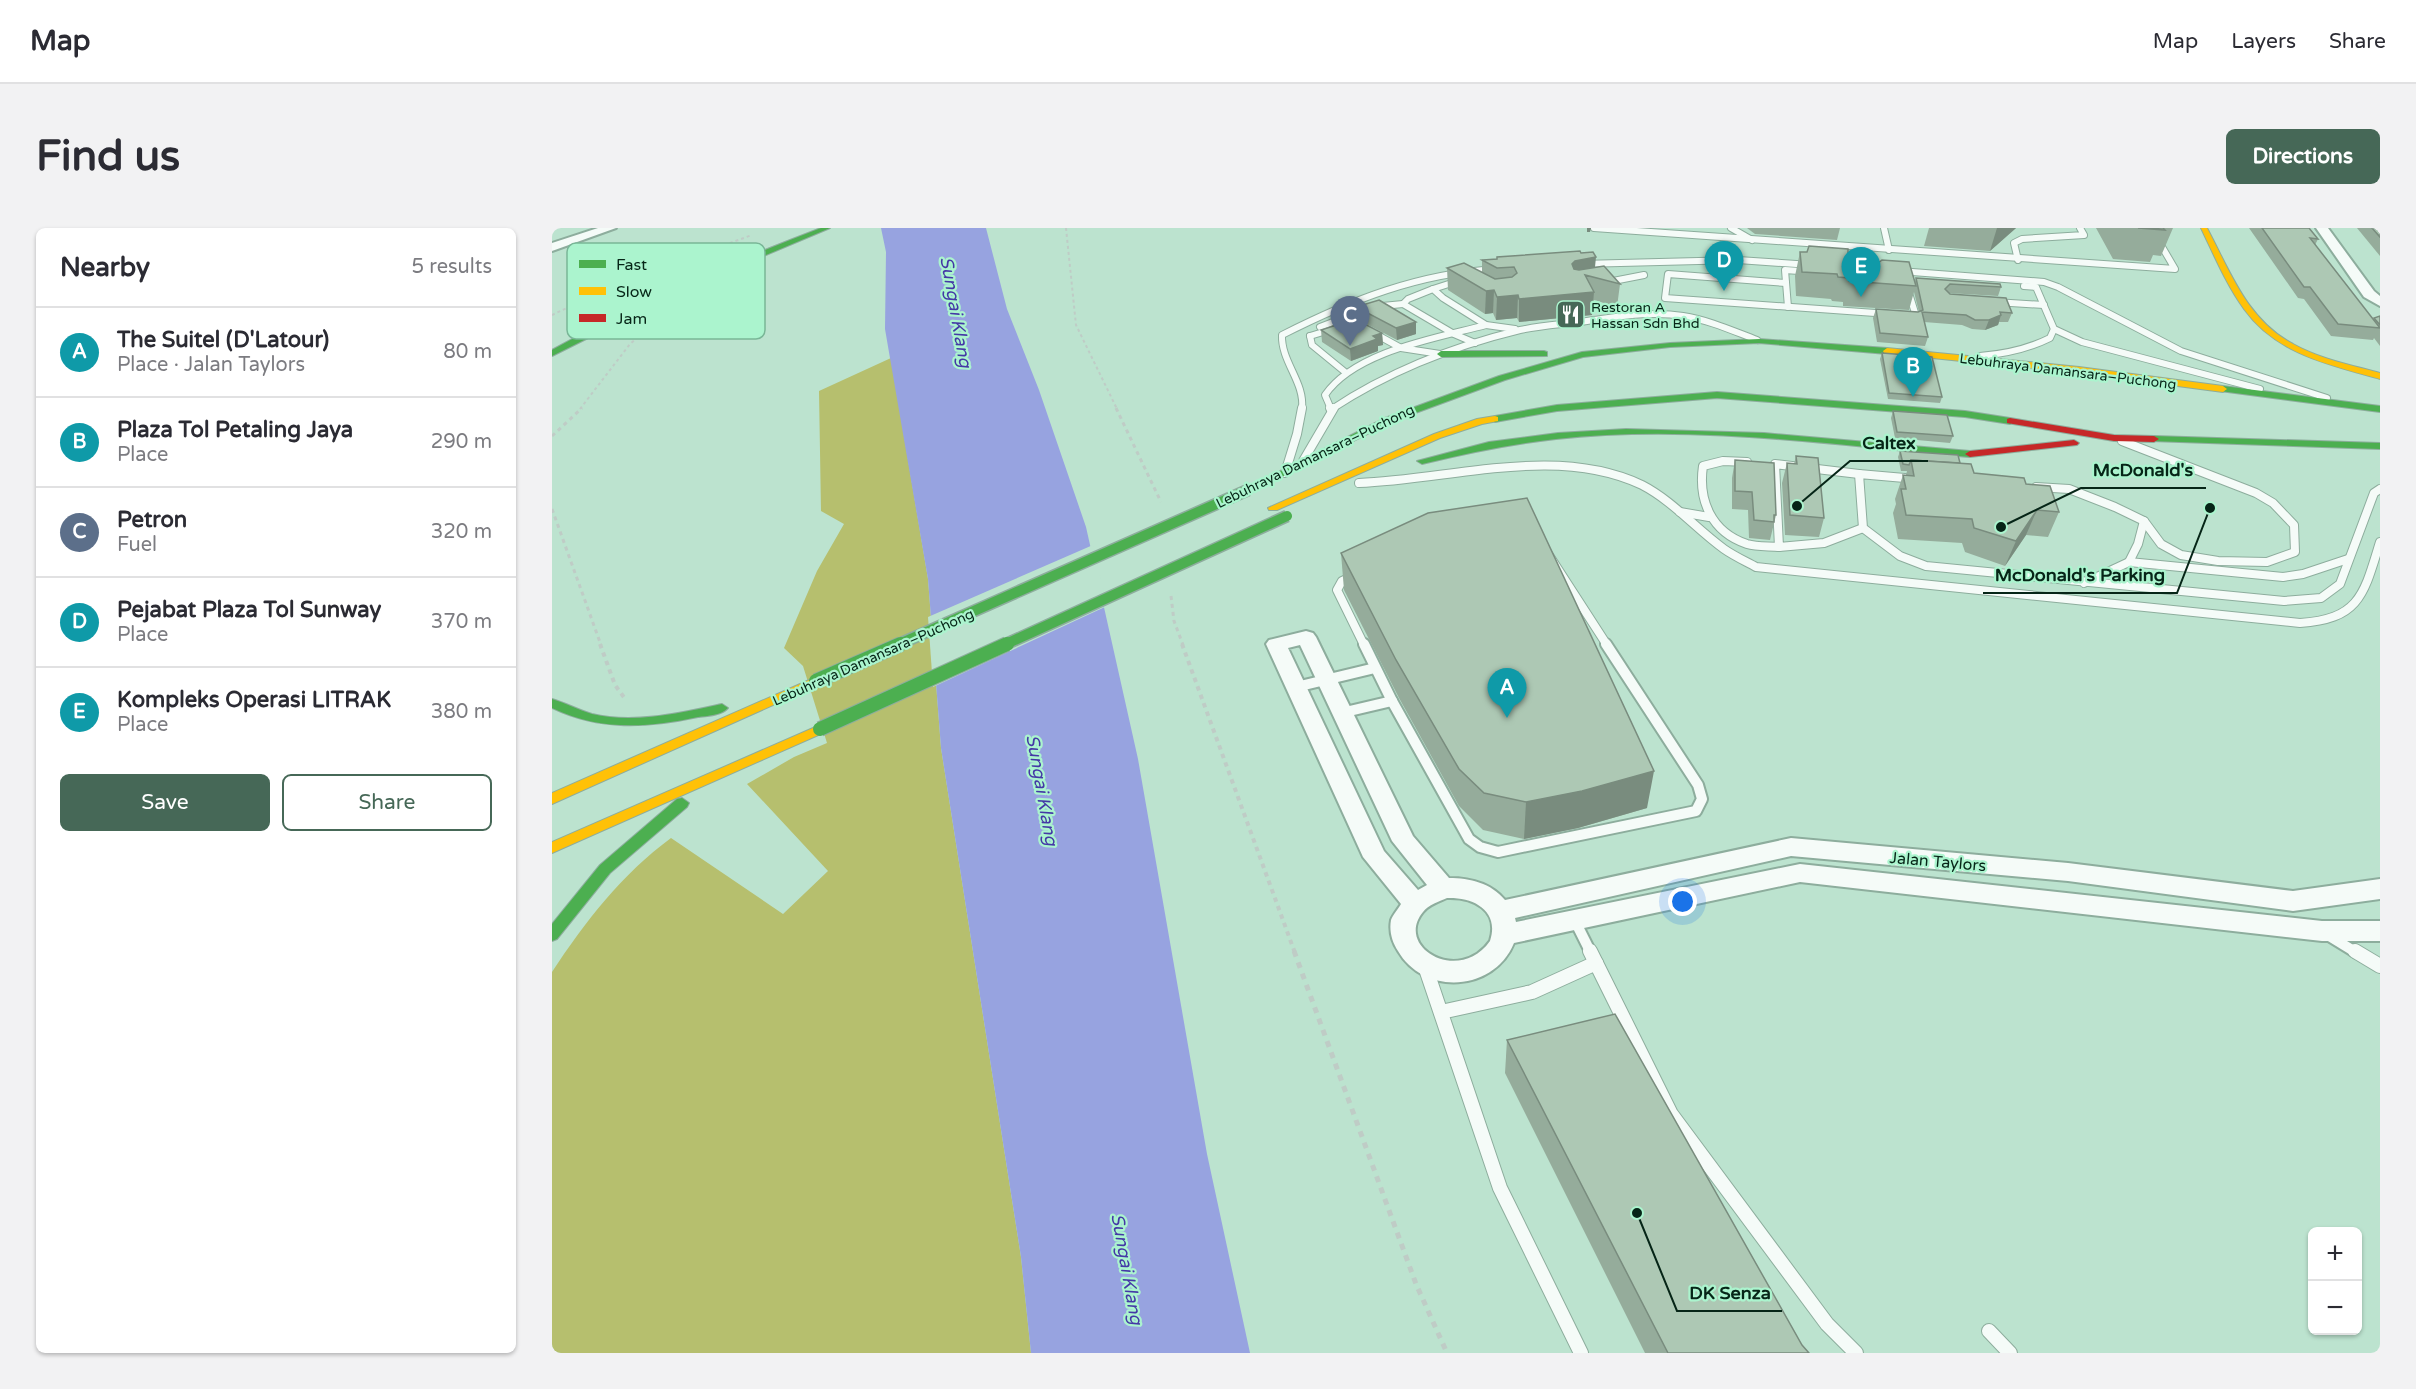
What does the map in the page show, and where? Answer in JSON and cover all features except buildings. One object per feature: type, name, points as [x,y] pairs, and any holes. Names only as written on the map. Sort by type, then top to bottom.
[{"type":"highway","points":[[757,243],[796,228]]},
{"type":"highway","points":[[765,252],[827,228]]},
{"type":"highway","points":[[2204,228],[2247,307],[2265,329],[2303,351],[2380,376]]},
{"type":"highway","points":[[2278,322],[2304,342],[2339,356],[2380,368]]},
{"type":"highway","points":[[552,353],[579,339]]},
{"type":"highway","points":[[552,365],[591,339]]},
{"type":"highway","name":"Lebuhraya Damansara–Puchong","points":[[552,799],[1248,490],[1418,407],[1502,378],[1582,355],[1621,349],[1759,341],[1958,357],[2079,370],[2380,410]]},
{"type":"highway","points":[[1441,354],[1582,355]]},
{"type":"highway","name":"Lebuhraya Damansara–Puchong","points":[[1080,595],[1437,435],[1480,421],[1557,408],[1628,400],[1717,395],[1955,414],[2114,438],[2380,446]]},
{"type":"highway","name":"Lebuhraya Damansara–Puchong","points":[[552,848],[720,775],[1359,483],[1407,465],[1454,452],[1552,436],[1648,430],[1756,435],[1974,454],[2114,438]]},
{"type":"highway","points":[[562,723],[686,717],[747,702],[816,681]]},
{"type":"highway","points":[[552,703],[597,723]]},
{"type":"highway","points":[[552,935],[605,869],[674,809],[720,775]]},
{"type":"street","points":[[552,240],[588,228]]},
{"type":"street","points":[[552,247],[610,228]]},
{"type":"street","points":[[2322,228],[2369,294],[2380,302]]},
{"type":"street","points":[[1414,902],[1375,857],[1276,644],[1306,637],[1404,842],[1443,888]]},
{"type":"street","name":"Jalan Taylors","points":[[1502,923],[1791,847],[2068,872],[2293,901],[2380,889]]},
{"type":"street","name":"Jalan Taylors","points":[[1502,923],[1575,921],[1800,873],[2322,931],[2380,931]]},
{"type":"street","points":[[1443,888],[1460,888],[1476,892],[1490,900],[1502,923],[1500,948],[1490,960],[1475,969],[1458,973],[1440,972],[1425,966],[1412,956],[1404,943],[1402,928],[1405,914],[1414,902],[1443,888]]},
{"type":"lane","points":[[1593,228],[1755,242],[2175,268],[2151,228]]},
{"type":"lane","points":[[1731,228],[1755,242]]},
{"type":"lane","points":[[1884,228],[1889,250]]},
{"type":"lane","points":[[2019,260],[2014,243],[2022,237],[2075,238],[2084,235],[2080,228]]},
{"type":"lane","points":[[1574,264],[1738,260],[1819,269],[1785,270],[1788,307]]},
{"type":"lane","points":[[1285,473],[1304,407],[1302,393],[1280,347],[1282,335],[1305,323],[1402,286],[1438,275],[1508,268]]},
{"type":"lane","points":[[1889,270],[2044,282],[2058,287],[2181,351],[2349,406]]},
{"type":"lane","points":[[1786,283],[1668,274],[1665,298],[1892,314]]},
{"type":"lane","points":[[1591,286],[1644,275]]},
{"type":"lane","points":[[1894,277],[2036,287],[2054,329],[2082,342],[2303,400]]},
{"type":"lane","points":[[1904,315],[1916,316],[1905,278]]},
{"type":"lane","points":[[1403,304],[1408,299],[1465,279]]},
{"type":"lane","points":[[1433,289],[1443,298],[1486,324],[1521,330]]},
{"type":"lane","points":[[1990,301],[2044,305]]},
{"type":"lane","points":[[1310,336],[1321,326],[1372,307],[1403,304],[1454,334],[1475,343]]},
{"type":"lane","points":[[1299,466],[1316,442],[1331,410],[1367,386],[1441,354],[1521,330],[1640,314],[1664,314],[1684,316],[1716,324],[1759,341]]},
{"type":"lane","points":[[1331,410],[1325,395],[1327,389],[1345,372],[1401,348],[1486,324]]},
{"type":"lane","points":[[1310,336],[1348,325]]},
{"type":"lane","points":[[1359,325],[1401,348],[1441,354]]},
{"type":"lane","points":[[1958,357],[2004,354],[2036,345],[2050,338],[2054,329]]},
{"type":"lane","points":[[1310,336],[1312,345],[1345,372]]},
{"type":"lane","points":[[2022,486],[2069,489],[2115,507],[2144,521],[2161,544],[2181,555],[2218,561],[2267,561],[2295,552],[2294,525],[2273,503],[2233,483],[2114,438]]},
{"type":"lane","points":[[1709,517],[1701,496],[1700,480],[1703,466],[1723,461],[1753,462]]},
{"type":"lane","points":[[1764,464],[1927,480]]},
{"type":"lane","points":[[1774,464],[1779,547]]},
{"type":"lane","points":[[1359,483],[1391,483],[1449,474],[1522,467],[1573,467],[1612,473],[1642,486],[1679,512],[1727,551],[1756,567],[2300,623],[2328,621],[2348,611],[2365,590],[2380,542]]},
{"type":"lane","points":[[1859,474],[1863,528],[1900,556],[1926,566],[2284,601],[2316,601],[2334,591],[2340,584],[2374,493],[2380,489]]},
{"type":"lane","points":[[1679,512],[1709,517],[1741,541],[1751,545],[1779,547],[1824,543],[1863,528]]},
{"type":"lane","points":[[2129,562],[2138,544],[2144,521]]},
{"type":"lane","points":[[1526,526],[1532,528],[1698,785],[1702,799],[1696,811],[1498,852],[1480,847],[1469,839],[1375,668],[1336,590],[1342,581],[1420,544],[1526,526]]},
{"type":"lane","points":[[2084,583],[2129,562],[2283,577],[2303,574],[2348,559]]},
{"type":"lane","points":[[1296,687],[1375,668]]},
{"type":"lane","points":[[1341,712],[1392,701]]},
{"type":"lane","points":[[1575,921],[1671,1114],[1827,1324],[1856,1353]]},
{"type":"lane","name":"Jalan Taylors","points":[[2322,931],[2380,966]]},
{"type":"lane","points":[[1441,1012],[1532,992],[1596,963]]},
{"type":"lane","points":[[1425,966],[1500,1188],[1581,1353]]},
{"type":"lane","points":[[1989,1331],[2010,1353]]},
{"type":"path","points":[[1066,228],[1076,325],[1161,501],[1162,512]]},
{"type":"path","points":[[730,243],[752,235]]},
{"type":"path","points":[[552,315],[567,308]]},
{"type":"path","points":[[552,436],[585,405],[636,339]]},
{"type":"path","points":[[552,509],[615,685],[628,703]]},
{"type":"path","points":[[1170,589],[1174,621],[1182,644],[1416,1284],[1447,1353]]},
{"type":"green space","points":[[891,358],[928,579],[941,748],[1021,1257],[1031,1353],[552,1353],[552,972],[578,935],[621,883],[636,867],[671,838],[783,914],[828,871],[747,784],[794,757],[827,743],[803,666],[784,648],[817,571],[844,524],[821,511],[819,391]]},
{"type":"water","name":"Sungai Klang","points":[[881,228],[986,228],[1007,309],[1039,390],[1086,527],[1138,759],[1207,1154],[1250,1353],[1031,1353],[1021,1257],[941,748],[928,579],[885,329],[886,252]]},
{"type":"pier","points":[[1093,545],[1107,606],[933,687],[928,617]]},
{"type":"traffic: fast","points":[[765,252],[827,228]]},
{"type":"traffic: fast","points":[[552,353],[578,339]]},
{"type":"traffic: fast","points":[[1248,490],[1388,420],[1502,378],[1582,355],[1670,345],[1759,341],[1887,351]]},
{"type":"traffic: fast","points":[[1441,354],[1544,354]]},
{"type":"traffic: fast","points":[[2223,389],[2380,409]]},
{"type":"traffic: fast","points":[[1495,419],[1557,408],[1717,395],[1965,414],[2010,421]]},
{"type":"traffic: fast","points":[[1422,461],[1489,445],[1558,436],[1626,432],[1695,432],[1764,436],[1970,454]]},
{"type":"traffic: fast","points":[[2154,439],[2380,446]]},
{"type":"traffic: fast","points":[[816,681],[1248,490]]},
{"type":"traffic: fast","points":[[820,729],[1287,516]]},
{"type":"traffic: fast","points":[[552,703],[573,713],[614,722],[657,720],[722,708]]},
{"type":"traffic: fast","points":[[552,935],[605,869],[682,803]]},
{"type":"traffic: slow","points":[[2204,228],[2238,295],[2266,330],[2291,347],[2305,353],[2380,376]]},
{"type":"traffic: slow","points":[[1887,351],[2079,370],[2223,389]]},
{"type":"traffic: slow","points":[[1273,508],[1437,436],[1480,421],[1495,419]]},
{"type":"traffic: slow","points":[[552,799],[816,681]]},
{"type":"traffic: slow","points":[[552,848],[820,729]]},
{"type":"traffic: jam","points":[[2010,421],[2114,438],[2154,439]]},
{"type":"traffic: jam","points":[[1970,454],[2074,443]]},
{"type":"place","name":"Pejabat Plaza Tol Sunway","points":[[1724,291]]},
{"type":"place","name":"Kompleks Operasi LITRAK","points":[[1861,297]]},
{"type":"place","name":"Restoran A Hassan Sdn Bhd","points":[[1570,315]]},
{"type":"place","name":"Petron","points":[[1350,346]]},
{"type":"place","name":"Plaza Tol Petaling Jaya","points":[[1913,397]]},
{"type":"place","name":"Caltex","points":[[1797,506]]},
{"type":"place","name":"McDonald's Parking","points":[[2210,508]]},
{"type":"place","name":"McDonald's","points":[[2001,527]]},
{"type":"place","name":"The Suitel (D'Latour)","points":[[1507,718]]},
{"type":"place","name":"DK Senza","points":[[1637,1213]]}]
